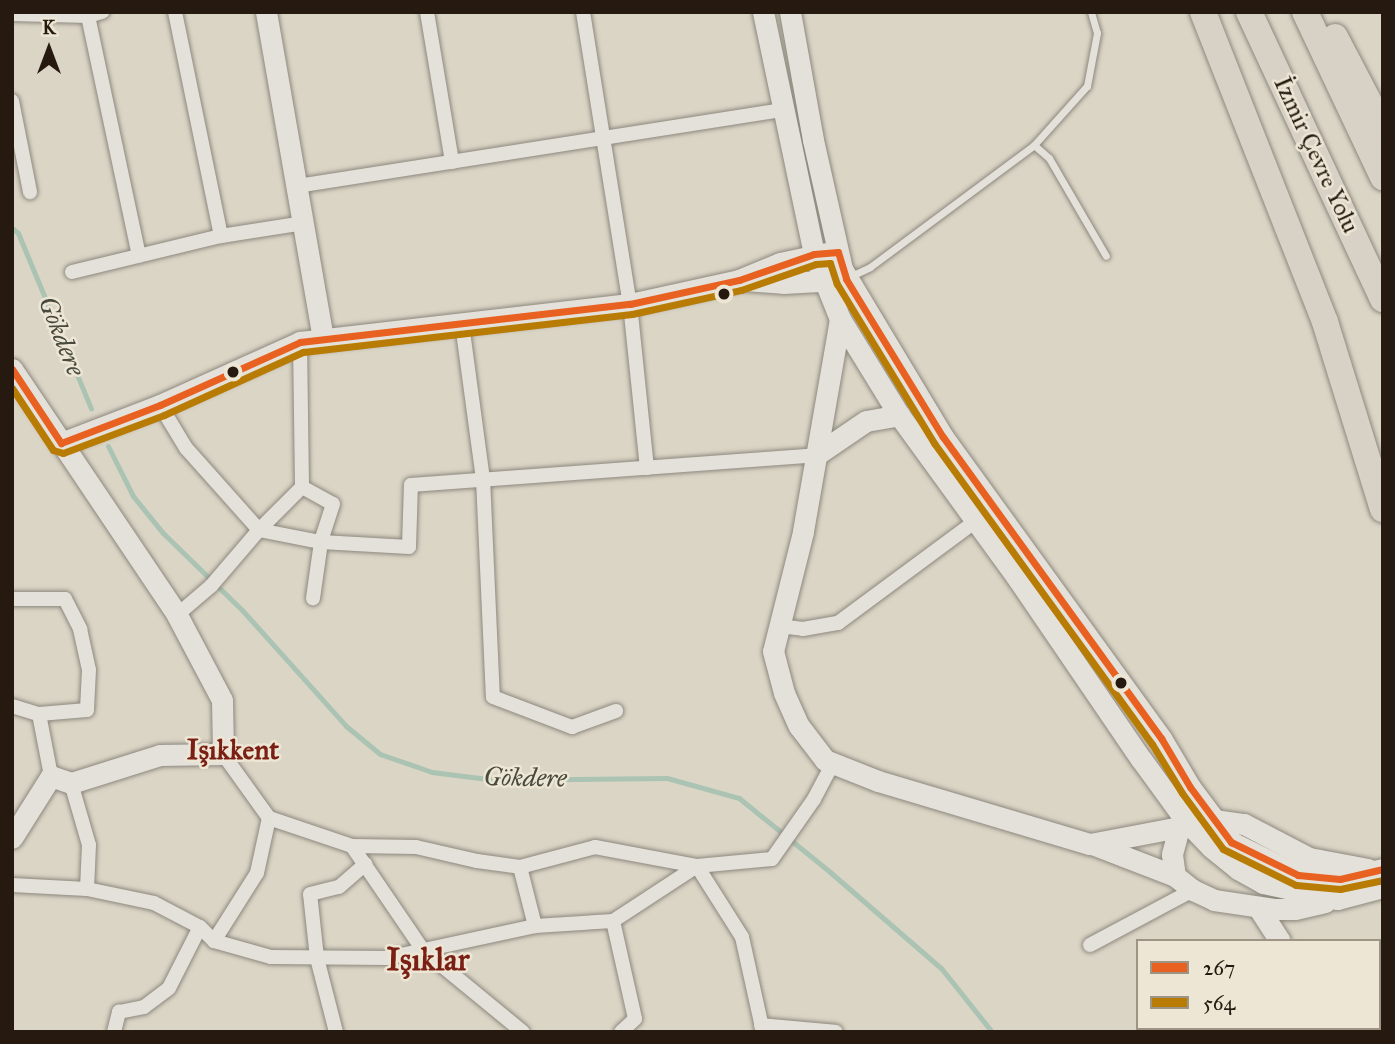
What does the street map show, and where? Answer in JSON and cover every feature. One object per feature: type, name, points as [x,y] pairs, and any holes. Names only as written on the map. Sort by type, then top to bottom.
[{"type":"highway","points":[[1203,12],[1325,323],[1383,509]]},
{"type":"highway","name":"İzmir Çevre Yolu","points":[[1249,12],[1383,299]]},
{"type":"highway","name":"İzmir Çevre Yolu","points":[[1305,12],[1383,177]]},
{"type":"highway","points":[[1322,12],[1383,128]]},
{"type":"street","points":[[175,12],[221,236]]},
{"type":"street","points":[[267,12],[323,339]]},
{"type":"street","points":[[427,12],[452,162]]},
{"type":"street","points":[[583,12],[630,304],[647,468]]},
{"type":"street","points":[[763,12],[814,254],[835,280],[943,438],[1161,738],[1214,820],[1231,842],[1298,875],[1340,879],[1381,876]]},
{"type":"street","points":[[790,12],[838,252],[835,280],[840,319],[803,532],[773,651],[784,693],[799,726],[825,760],[878,782],[1090,844],[1175,876],[1193,890],[1214,900],[1295,909],[1337,899],[1381,876]]},
{"type":"street","points":[[12,14],[95,14],[139,256]]},
{"type":"street","points":[[12,101],[30,192]]},
{"type":"street","points":[[298,186],[782,110]]},
{"type":"street","points":[[72,272],[221,236],[303,223]]},
{"type":"street","points":[[61,443],[160,405],[300,342],[630,304],[739,280],[814,254],[838,252]]},
{"type":"street","points":[[739,280],[783,283],[835,280]]},
{"type":"street","points":[[840,319],[899,415],[976,521],[1183,824],[1229,861],[1263,883],[1337,899]]},
{"type":"street","points":[[461,324],[483,479],[493,697],[572,727],[616,711]]},
{"type":"street","points":[[177,615],[211,586],[259,530],[302,487],[300,342]]},
{"type":"street","points":[[12,369],[177,615],[222,700],[223,754],[269,818],[352,846],[416,847],[477,861],[520,867],[595,846],[697,866],[772,859],[814,799],[833,763]]},
{"type":"street","points":[[160,405],[186,448],[259,530],[321,542],[409,547],[411,485],[816,455],[866,421],[899,415]]},
{"type":"street","points":[[302,487],[333,504],[321,542],[313,598]]},
{"type":"street","points":[[779,626],[803,629],[838,624],[976,521]]},
{"type":"street","points":[[12,599],[65,599],[80,629],[89,670],[86,710],[39,714],[12,706]]},
{"type":"street","points":[[39,714],[61,780],[89,845],[87,889]]},
{"type":"street","points":[[12,838],[61,780],[160,755],[223,754]]},
{"type":"street","points":[[214,941],[257,873],[269,818]]},
{"type":"street","points":[[1090,844],[1214,820]]},
{"type":"street","points":[[1175,876],[1172,854],[1183,824]]},
{"type":"street","points":[[352,846],[423,950],[523,1032]]},
{"type":"street","points":[[336,1032],[317,958],[310,894],[339,887],[365,864]]},
{"type":"street","points":[[12,886],[87,889],[154,903],[200,927],[214,941],[271,957],[387,957],[535,926],[613,921],[697,866]]},
{"type":"street","points":[[697,866],[742,937],[762,1029],[836,1032]]},
{"type":"street","points":[[520,867],[535,926]]},
{"type":"street","points":[[1090,945],[1193,890]]},
{"type":"street","points":[[1258,907],[1279,939]]},
{"type":"street","points":[[613,921],[635,1019],[621,1032]]},
{"type":"street","points":[[114,1032],[119,1012],[144,1007],[169,988],[200,927]]},
{"type":"lane","points":[[835,280],[870,267],[984,179],[1034,145],[1087,86],[1097,33],[1091,12]]},
{"type":"lane","points":[[1034,145],[1049,158],[1106,256]]},
{"type":"waterway","name":"Gökdere","points":[[12,228],[18,233],[91,408]]},
{"type":"waterway","name":"Gökdere","points":[[108,446],[133,496],[163,533],[242,610],[346,726],[380,754],[432,772],[495,780],[667,778],[739,798],[941,968],[992,1032]]},
{"type":"transit line","name":"267","points":[[12,369],[61,443],[160,405],[300,342],[630,304],[739,280],[814,254],[838,252],[846,279],[943,437],[1161,738],[1190,787],[1231,842],[1298,875],[1340,879],[1383,869]]},
{"type":"transit line","name":"564","points":[[12,388],[53,450],[63,453],[164,415],[303,352],[632,314],[741,290],[816,264],[830,263],[837,284],[934,443],[1152,744],[1182,793],[1223,849],[1296,885],[1340,889],[1383,880]]},
{"type":"district","name":"Işıkkent","points":[[233,750]]},
{"type":"district","name":"Işıklar","points":[[428,960]]}]
